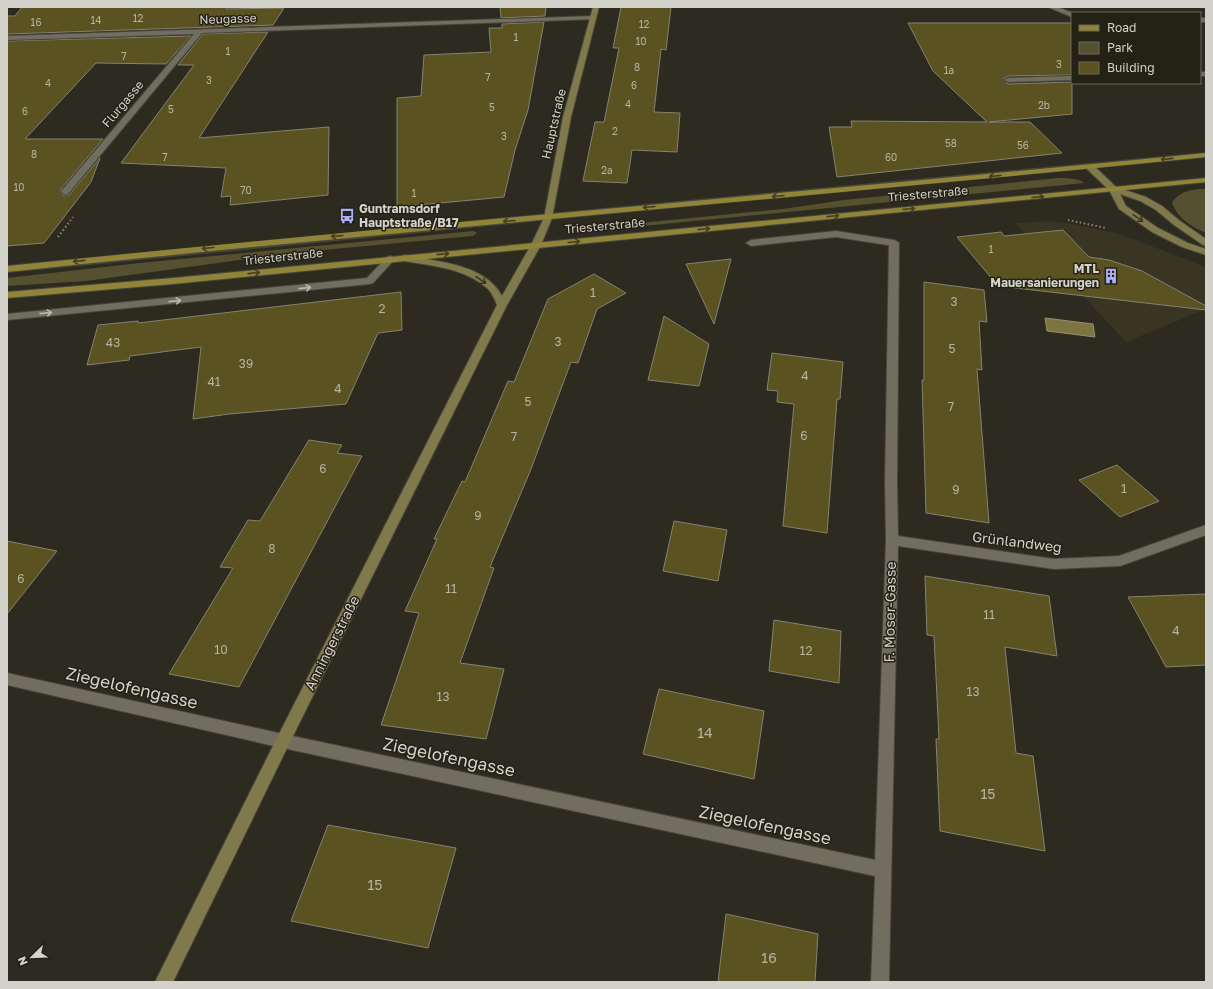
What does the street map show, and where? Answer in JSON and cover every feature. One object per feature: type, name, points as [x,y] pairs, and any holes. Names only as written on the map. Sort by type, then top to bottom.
[{"type":"main road","name":"Triesterstraße","points":[[7,269],[197,249],[548,218],[1206,155]]},
{"type":"main road","name":"Triesterstraße","points":[[7,295],[111,287],[1206,180]]},
{"type":"street","name":"Hauptstraße","points":[[536,245],[548,218],[567,117],[596,7]]},
{"type":"street","points":[[1051,7],[1071,15]]},
{"type":"street","name":"Neugasse","points":[[7,38],[594,18]]},
{"type":"street","name":"Flurgasse","points":[[65,192],[200,31]]},
{"type":"street","points":[[1008,80],[1071,78]]},
{"type":"street","points":[[1090,167],[1113,189],[1122,207],[1155,230],[1185,245],[1206,252]]},
{"type":"street","points":[[1113,189],[1142,199],[1159,208],[1177,223],[1206,243]]},
{"type":"street","name":"F. Moser-Gasse","points":[[751,242],[836,234],[894,243],[891,482],[892,540],[880,982]]},
{"type":"street","name":"Anningerstraße","points":[[164,982],[283,741],[502,306],[536,245]]},
{"type":"street","points":[[404,258],[460,269],[474,275],[493,288],[502,306]]},
{"type":"street","points":[[7,317],[370,281],[390,259]]},
{"type":"street","name":"Grünlandweg","points":[[892,540],[1062,563],[1120,561],[1206,530]]},
{"type":"street","name":"Ziegelofengasse","points":[[7,679],[283,741],[883,870]]},
{"type":"path","points":[[1066,220],[1109,228]]},
{"type":"shaded area","points":[[1049,221],[1078,225],[1120,234],[1206,267],[1206,309],[1126,342],[1015,223]]},
{"type":"shaded area","points":[[1045,318],[1093,324],[1095,337],[1047,331]]},
{"type":"green space","points":[[1058,178],[1076,179],[1084,183],[633,227],[634,224],[640,223],[783,209],[844,200]]},
{"type":"green space","points":[[1206,189],[1206,233],[1195,228],[1181,218],[1172,203],[1182,193]]},
{"type":"green space","points":[[474,231],[477,233],[473,236],[291,253],[86,281],[7,286],[7,278],[140,263]]},
{"type":"building","points":[[22,7],[227,7],[226,9],[284,8],[273,25],[7,34],[7,16],[15,16]]},
{"type":"building","points":[[500,7],[546,7],[545,16],[501,18]]},
{"type":"building","points":[[621,7],[671,7],[666,50],[661,49],[654,112],[680,113],[677,152],[632,150],[627,183],[583,181],[595,122],[604,122],[619,48],[613,48]]},
{"type":"building","points":[[544,22],[528,110],[515,150],[504,197],[397,207],[397,98],[421,96],[424,55],[491,52],[489,28],[502,28],[502,24]]},
{"type":"building","points":[[908,23],[1071,23],[1071,75],[1008,76],[1003,79],[1008,84],[1071,82],[1072,114],[989,122],[1030,122],[1062,153],[837,177],[829,127],[852,127],[851,121],[987,122],[933,71]]},
{"type":"building","points":[[268,32],[199,138],[329,127],[328,195],[230,205],[231,196],[221,197],[226,168],[121,163],[194,65],[178,65],[203,34]]},
{"type":"building","points":[[191,36],[166,64],[96,63],[25,139],[103,139],[61,189],[60,192],[64,196],[69,195],[100,158],[91,182],[44,243],[7,246],[7,41]]},
{"type":"building","points":[[1063,230],[1089,257],[1109,260],[1142,271],[1206,306],[1206,310],[998,286],[957,237],[1001,232],[1004,236]]},
{"type":"building","points":[[731,259],[714,324],[686,264]]},
{"type":"building","points":[[594,274],[626,293],[597,309],[578,363],[571,362],[531,469],[490,567],[494,568],[460,663],[504,669],[486,739],[381,725],[419,613],[405,611],[437,539],[434,539],[462,481],[465,482],[508,381],[514,382],[548,299]]},
{"type":"building","points":[[924,282],[984,290],[987,322],[979,321],[982,370],[977,369],[989,523],[926,513],[922,380],[924,380]]},
{"type":"building","points":[[401,292],[402,330],[378,333],[346,404],[229,414],[193,419],[201,347],[130,356],[129,360],[87,365],[98,325],[138,321],[138,323]]},
{"type":"building","points":[[664,316],[709,344],[699,386],[648,380]]},
{"type":"building","points":[[772,353],[843,362],[840,399],[837,399],[827,533],[783,526],[794,404],[777,402],[778,391],[767,390]]},
{"type":"building","points":[[309,440],[342,445],[337,453],[362,456],[239,687],[169,674],[233,568],[220,567],[248,520],[260,521]]},
{"type":"building","points":[[1117,465],[1159,501],[1120,517],[1079,480]]},
{"type":"building","points":[[674,521],[727,530],[718,581],[663,571]]},
{"type":"building","points":[[7,541],[57,551],[7,614]]},
{"type":"building","points":[[925,576],[1049,596],[1057,656],[1005,647],[1016,753],[1033,756],[1045,851],[940,831],[936,739],[939,739],[934,636],[927,635]]},
{"type":"building","points":[[1206,594],[1206,665],[1166,667],[1128,597]]},
{"type":"building","points":[[774,620],[841,631],[839,683],[769,671]]},
{"type":"building","points":[[659,689],[764,711],[754,779],[643,754]]},
{"type":"building","points":[[328,825],[456,848],[428,948],[291,921]]},
{"type":"building","points":[[726,914],[818,934],[815,982],[718,982]]},
{"type":"place","name":"Guntramsdorf Hauptstraße/B17","points":[[347,216]]},
{"type":"place","name":"MTL Mauersanierungen","points":[[1111,276]]}]
